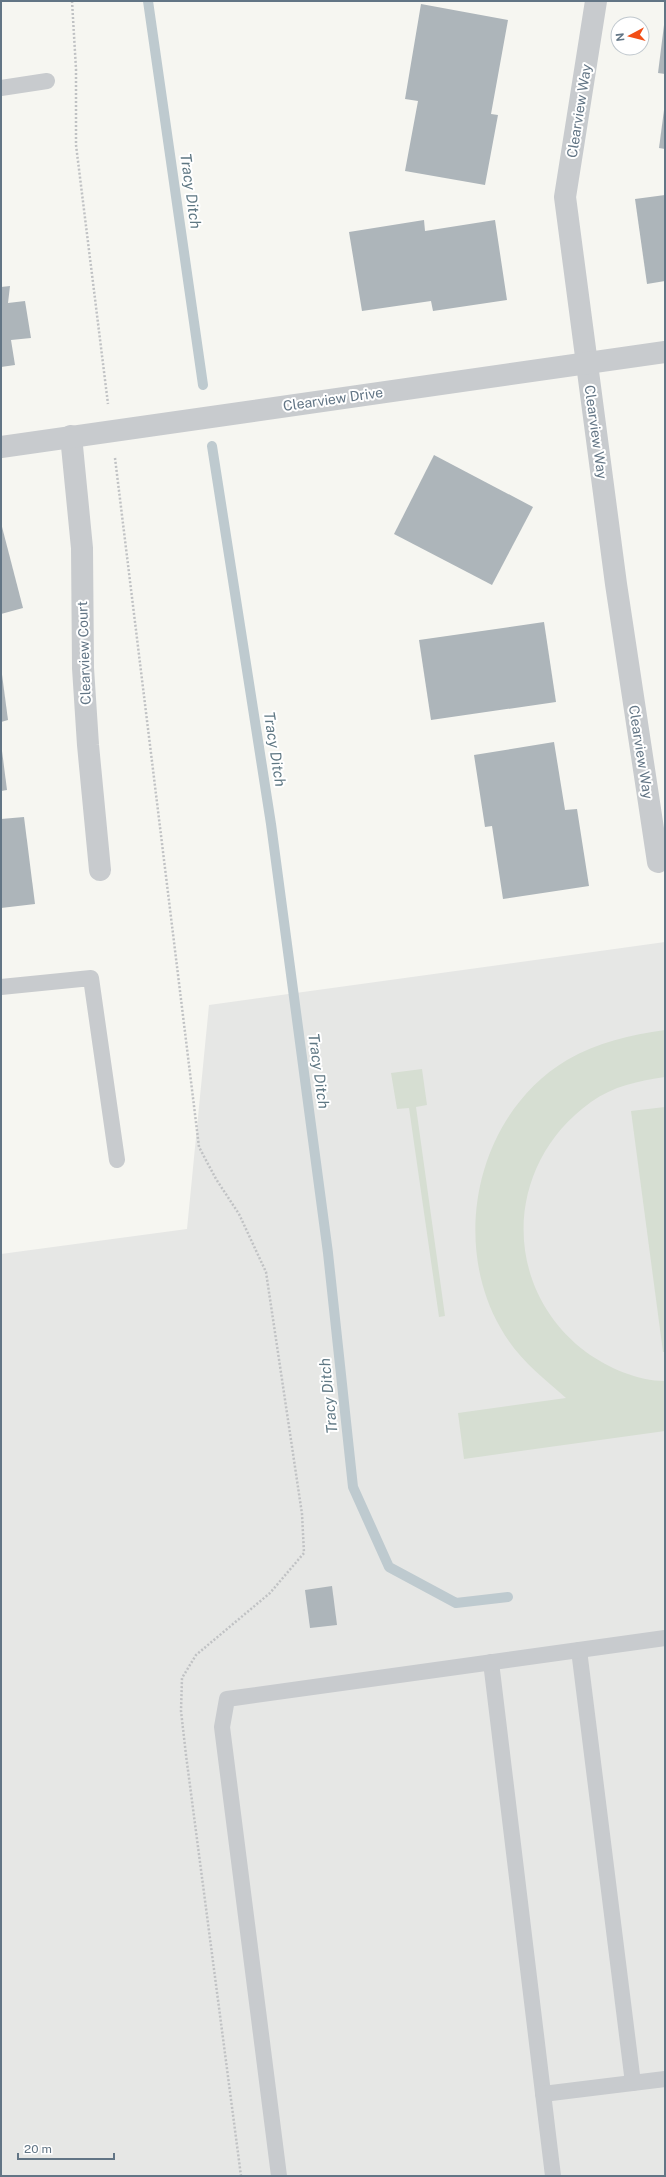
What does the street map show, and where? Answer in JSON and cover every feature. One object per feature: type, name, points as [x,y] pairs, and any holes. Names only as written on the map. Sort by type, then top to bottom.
[{"type":"street","name":"Clearview Way","points":[[596,1],[565,197],[616,584],[658,862]]},
{"type":"street","name":"Clearview Drive","points":[[1,447],[111,430],[665,352]]},
{"type":"street","name":"Clearview Court","points":[[71,436],[82,548],[84,668],[88,745],[100,870]]},
{"type":"lane","points":[[1,88],[47,81]]},
{"type":"lane","points":[[1,987],[91,978],[117,1160]]},
{"type":"lane","points":[[279,2176],[222,1727],[227,1699],[665,1638]]},
{"type":"lane","points":[[579,1650],[633,2083]]},
{"type":"lane","points":[[491,1662],[553,2176]]},
{"type":"lane","points":[[543,2094],[665,2079]]},
{"type":"path","points":[[72,1],[76,69],[76,145],[199,1147],[216,1179],[238,1214],[266,1272],[302,1514],[304,1553],[270,1593],[196,1655],[182,1678],[181,1711],[186,1755],[241,2176]]},
{"type":"shaded area","points":[[665,942],[665,2176],[1,2176],[1,1254],[187,1229],[209,1005]]},
{"type":"shaded area","points":[[665,1030],[665,1077],[636,1082],[599,1096],[562,1128],[541,1158],[529,1191],[524,1226],[527,1261],[538,1294],[558,1325],[586,1352],[604,1363],[644,1379],[665,1381],[665,1431],[464,1459],[458,1413],[566,1398],[530,1366],[514,1348],[500,1327],[485,1292],[477,1256],[476,1218],[481,1180],[494,1145],[512,1112],[537,1083],[567,1060],[590,1048],[614,1040]]},
{"type":"shaded area","points":[[422,1069],[427,1105],[416,1107],[445,1316],[439,1317],[409,1108],[397,1109],[391,1073]]},
{"type":"shaded area","points":[[665,1107],[665,1352],[663,1352],[631,1111]]},
{"type":"building","points":[[421,4],[508,20],[491,114],[498,115],[485,185],[405,171],[418,101],[405,99]]},
{"type":"building","points":[[665,25],[665,74],[658,73]]},
{"type":"building","points":[[665,110],[665,149],[659,148]]},
{"type":"building","points":[[665,195],[665,281],[647,284],[635,199]]},
{"type":"building","points":[[424,220],[425,231],[495,220],[507,300],[433,311],[431,301],[362,311],[349,232]]},
{"type":"building","points":[[10,286],[8,303],[25,301],[31,338],[11,340],[15,365],[1,367],[1,287]]},
{"type":"building","points":[[434,455],[533,507],[492,585],[394,534]]},
{"type":"building","points":[[1,523],[23,608],[1,614]]},
{"type":"building","points":[[544,622],[556,702],[431,720],[419,640]]},
{"type":"building","points":[[1,667],[8,720],[1,722]]},
{"type":"building","points":[[554,742],[565,810],[577,809],[589,886],[503,899],[492,826],[485,827],[474,755]]},
{"type":"building","points":[[1,743],[7,790],[1,791]]},
{"type":"building","points":[[24,817],[35,904],[1,908],[1,819]]},
{"type":"building","points":[[332,1586],[337,1625],[310,1628],[305,1590]]},
{"type":"waterway","name":"Tracy Ditch","points":[[148,1],[203,385]]},
{"type":"waterway","name":"Tracy Ditch","points":[[212,446],[271,824],[328,1253],[353,1487],[389,1567],[456,1603],[508,1597]]}]
